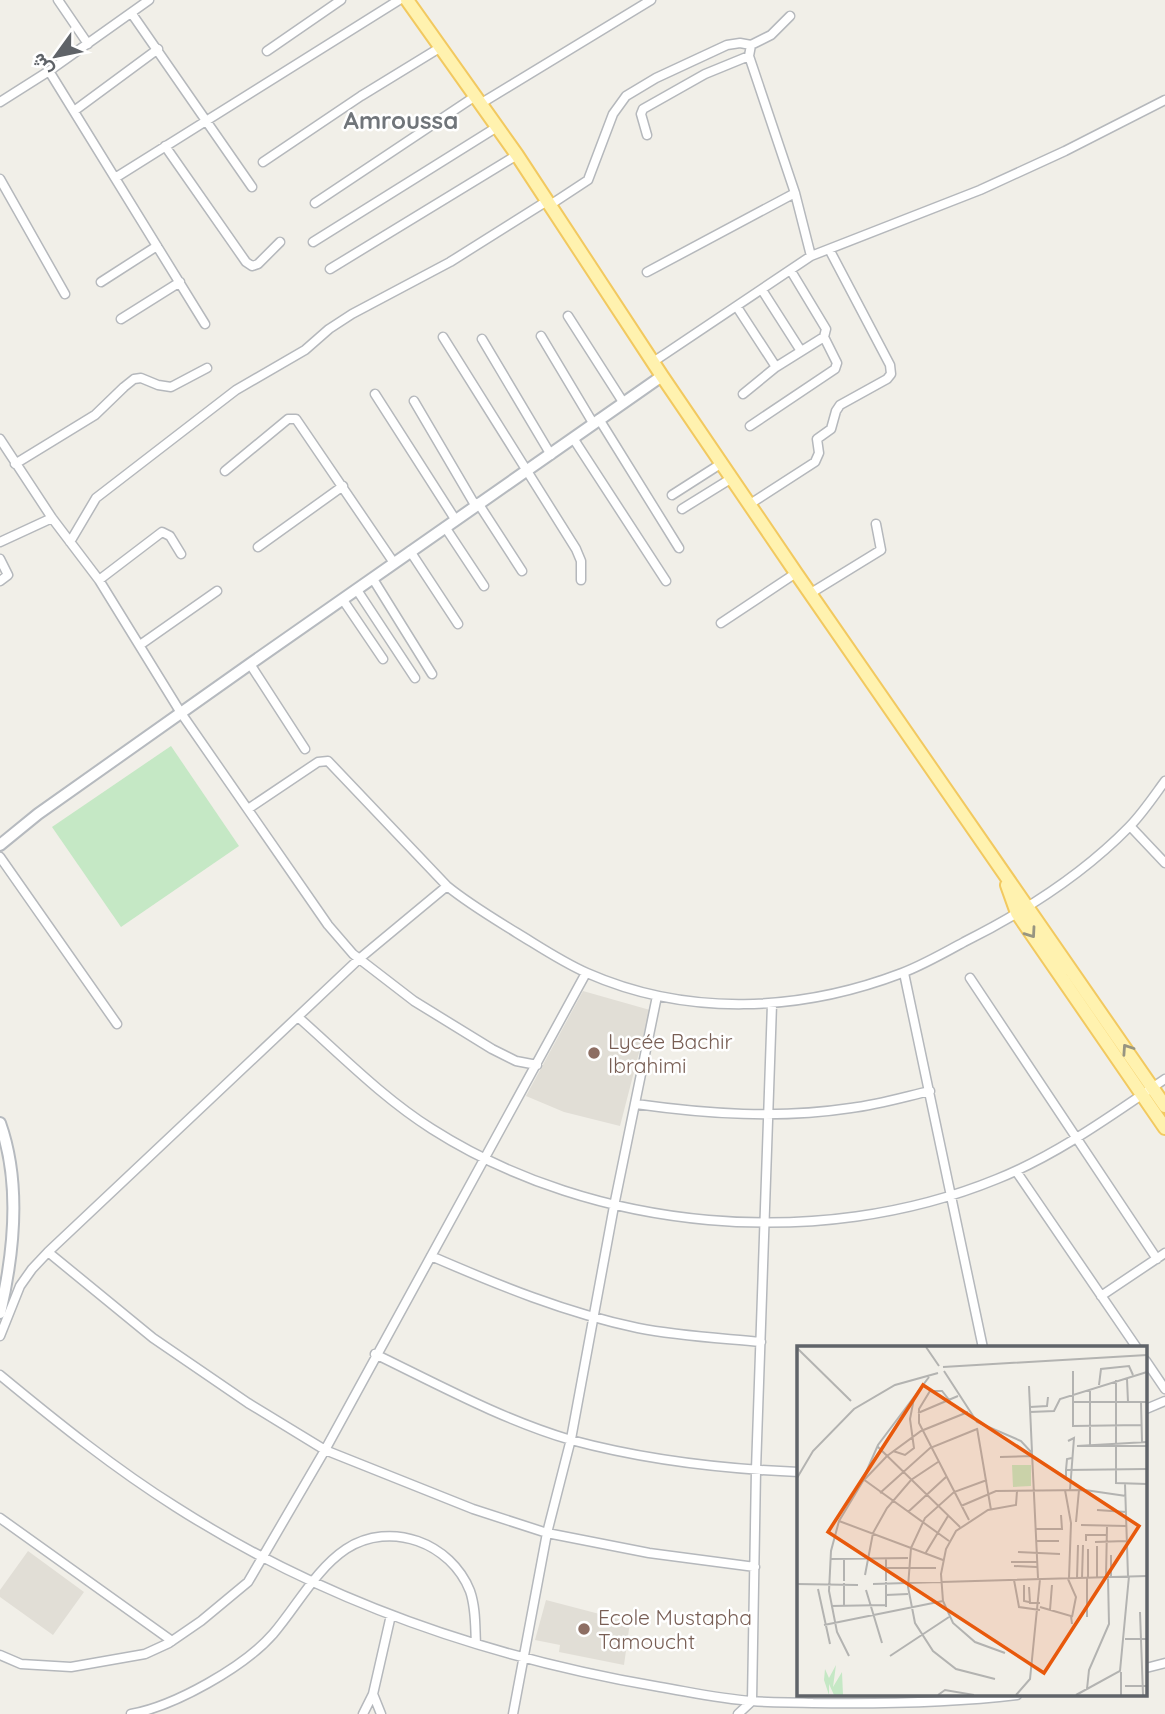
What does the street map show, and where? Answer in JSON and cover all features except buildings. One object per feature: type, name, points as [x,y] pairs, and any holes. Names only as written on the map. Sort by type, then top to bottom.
[{"type":"main road","points":[[407,0],[517,155],[662,376],[1002,872],[1022,909],[1148,1091],[1165,1128]]},
{"type":"main road","points":[[0,845],[38,814],[662,376]]},
{"type":"main road","points":[[1148,1091],[1165,1106]]},
{"type":"main road","points":[[0,1123],[9,1167],[13,1207],[13,1245],[0,1313]]},
{"type":"street","points":[[58,0],[88,44]]},
{"type":"street","points":[[0,103],[50,71],[149,0]]},
{"type":"street","points":[[267,51],[341,0]]},
{"type":"street","points":[[115,178],[399,0]]},
{"type":"street","points":[[315,203],[477,101],[651,0]]},
{"type":"street","points":[[132,14],[252,187]]},
{"type":"street","points":[[70,542],[96,498],[236,390],[305,350],[352,314],[450,262],[587,180],[613,114],[626,96],[656,78],[727,45],[751,45],[771,36],[790,16]]},
{"type":"street","points":[[751,45],[749,56],[795,193],[811,256]]},
{"type":"street","points":[[263,162],[360,96],[441,47]]},
{"type":"street","points":[[74,111],[158,49]]},
{"type":"street","points":[[647,135],[641,114],[643,109],[705,74],[749,56]]},
{"type":"street","points":[[50,71],[205,324]]},
{"type":"street","points":[[653,362],[811,256],[980,190],[1065,151],[1165,100]]},
{"type":"street","points":[[313,242],[497,127]]},
{"type":"street","points":[[165,146],[246,262],[252,266],[258,264],[280,242]]},
{"type":"street","points":[[330,270],[517,155]]},
{"type":"street","points":[[0,179],[65,294]]},
{"type":"street","points":[[647,272],[795,193]]},
{"type":"street","points":[[101,282],[158,246]]},
{"type":"street","points":[[750,504],[815,462],[819,453],[817,439],[831,429],[840,405],[887,379],[891,374],[891,365],[829,249]]},
{"type":"street","points":[[750,426],[835,369],[836,359],[824,337],[826,329],[791,271]]},
{"type":"street","points":[[121,319],[180,282]]},
{"type":"street","points":[[762,290],[802,351]]},
{"type":"street","points":[[737,307],[776,367]]},
{"type":"street","points":[[568,316],[623,402]]},
{"type":"street","points":[[541,336],[679,548]]},
{"type":"street","points":[[443,337],[576,549],[581,561],[581,580]]},
{"type":"street","points":[[743,394],[776,367],[824,337]]},
{"type":"street","points":[[482,339],[551,455]]},
{"type":"street","points":[[16,464],[95,415],[134,379],[141,378],[171,387],[207,368]]},
{"type":"street","points":[[375,394],[484,586]]},
{"type":"street","points":[[414,401],[522,571]]},
{"type":"street","points":[[225,471],[288,419],[296,419],[394,563]]},
{"type":"street","points":[[573,438],[666,581]]},
{"type":"street","points":[[0,439],[52,518],[99,580],[181,713],[328,925],[359,959],[414,1001],[458,1030],[516,1061],[537,1065]]},
{"type":"street","points":[[672,495],[722,463]]},
{"type":"street","points":[[682,509],[732,478]]},
{"type":"street","points":[[258,547],[343,486]]},
{"type":"street","points":[[0,542],[52,518]]},
{"type":"street","points":[[811,593],[881,550],[876,524]]},
{"type":"street","points":[[99,580],[162,532],[170,536],[181,554]]},
{"type":"street","points":[[410,551],[458,624]]},
{"type":"street","points":[[0,559],[8,573],[7,577],[0,581]]},
{"type":"street","points":[[721,623],[796,573]]},
{"type":"street","points":[[373,579],[432,674]]},
{"type":"street","points":[[357,590],[415,678]]},
{"type":"street","points":[[141,645],[217,591]]},
{"type":"street","points":[[343,600],[383,659]]},
{"type":"street","points":[[250,664],[304,749]]},
{"type":"street","points":[[248,808],[318,762],[328,761],[447,886],[462,899],[545,951],[586,973],[657,996],[692,1003],[772,1004],[830,995],[904,973],[1022,909],[1070,877],[1130,826],[1165,781]]},
{"type":"street","points":[[1130,826],[1165,863]]},
{"type":"street","points":[[0,857],[117,1024]]},
{"type":"street","points":[[0,1336],[20,1286],[48,1252],[359,959],[447,886]]},
{"type":"street","points":[[0,1655],[21,1664],[71,1667],[145,1654],[172,1641],[248,1582],[325,1450],[375,1354],[586,973]]},
{"type":"street","points":[[904,973],[953,1195],[983,1346]]},
{"type":"street","points":[[970,978],[1157,1259]]},
{"type":"street","points":[[513,1714],[547,1533],[571,1440],[614,1206],[657,996]]},
{"type":"street","points":[[738,1714],[752,1701],[756,1470],[772,1004]]},
{"type":"street","points":[[299,1017],[390,1099],[433,1129],[484,1158],[552,1186],[614,1206],[695,1219],[765,1223],[866,1214],[953,1195],[1017,1171],[1075,1138],[1165,1079]]},
{"type":"street","points":[[636,1104],[676,1110],[769,1114],[853,1108],[930,1091]]},
{"type":"street","points":[[1017,1171],[1136,1346]]},
{"type":"street","points":[[48,1252],[191,1366],[325,1450],[473,1510],[547,1533],[649,1553],[755,1567]]},
{"type":"street","points":[[1101,1296],[1165,1253]]},
{"type":"street","points":[[430,1256],[504,1288],[594,1317],[640,1328],[761,1342]]},
{"type":"street","points":[[375,1354],[463,1398],[571,1440],[665,1459],[797,1472]]},
{"type":"street","points":[[1148,1364],[1165,1389]]},
{"type":"street","points":[[0,1375],[118,1468],[178,1508],[263,1557],[314,1583],[391,1615],[476,1644],[522,1658],[636,1683],[752,1701],[929,1703],[1006,1696]]},
{"type":"street","points":[[1148,1408],[1165,1401]]},
{"type":"street","points":[[0,1518],[172,1641]]},
{"type":"street","points":[[131,1714],[161,1710],[255,1651],[272,1635],[332,1559],[349,1548],[382,1536],[414,1539],[442,1554],[464,1578],[474,1609],[476,1644]]},
{"type":"street","points":[[363,1714],[373,1693],[391,1615]]},
{"type":"street","points":[[1148,1667],[1165,1663]]},
{"type":"street","points":[[373,1693],[381,1714]]},
{"type":"shaded area","name":"Lycée Bachir Ibrahimi","points":[[583,991],[650,1010],[620,1126],[564,1112],[526,1096]]},
{"type":"shaded area","points":[[28,1551],[84,1592],[53,1635],[0,1597],[0,1590]]},
{"type":"shaded area","name":"Ecole Mustapha Tamoucht","points":[[546,1600],[630,1622],[624,1665],[559,1652],[560,1645],[535,1640]]},
{"type":"green space","points":[[171,746],[239,846],[121,927],[52,827]]},
{"type":"place","name":"Lycée Bachir Ibrahimi","points":[[594,1053]]},
{"type":"place","name":"Ecole Mustapha Tamoucht","points":[[584,1629]]},
{"type":"district","name":"Amroussa","points":[[401,120]]}]
